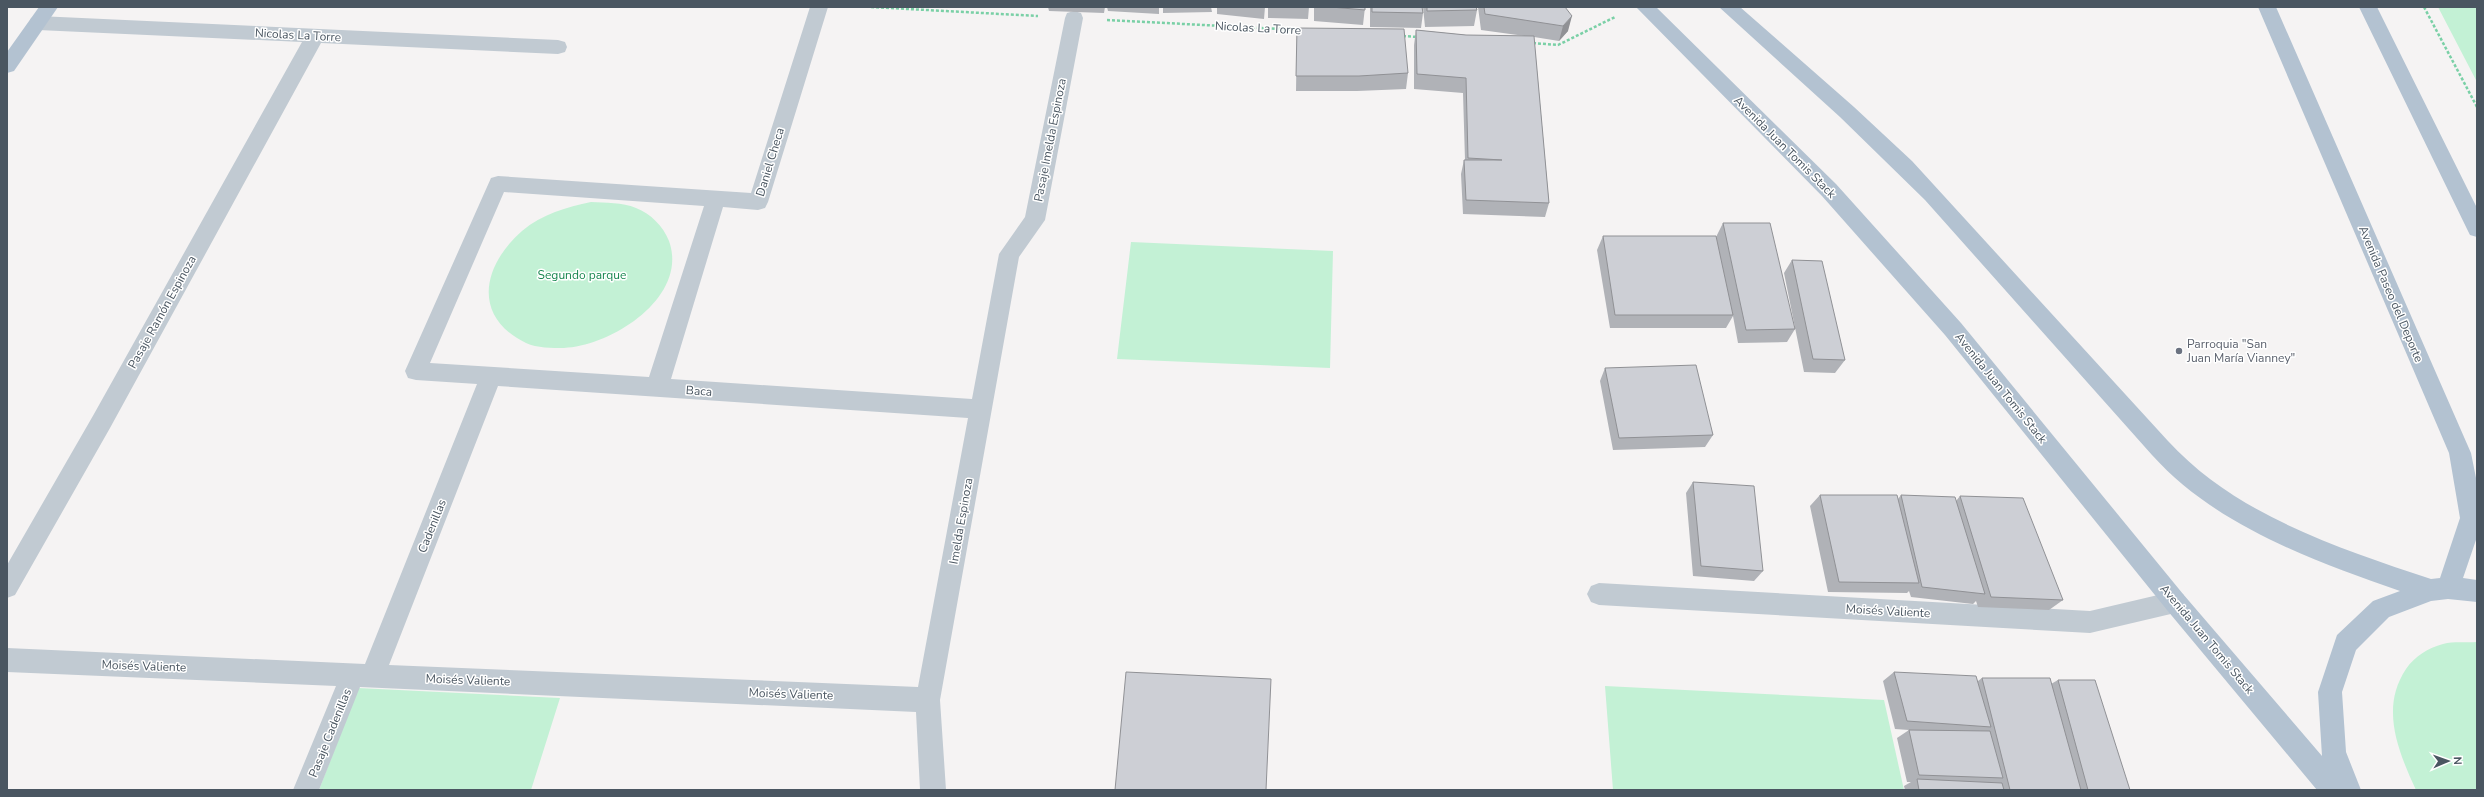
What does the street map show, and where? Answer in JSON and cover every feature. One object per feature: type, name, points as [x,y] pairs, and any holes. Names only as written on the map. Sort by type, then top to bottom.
[{"type":"main road","points":[[7,66],[49,7]]},
{"type":"main road","name":"Avenida Juan Tomis Stack","points":[[1645,7],[1829,190],[1943,318],[2175,602],[2334,790]]},
{"type":"main road","points":[[1728,7],[1813,80],[1883,146],[1958,222],[2079,361],[2190,478],[2266,527],[2333,557],[2439,589],[2477,591]]},
{"type":"main road","name":"Avenida Paseo del Deporte","points":[[2267,7],[2460,453],[2475,520],[2439,589]]},
{"type":"main road","points":[[2368,7],[2477,229]]},
{"type":"main road","points":[[2348,790],[2333,752],[2330,692],[2346,643],[2381,609],[2439,589]]},
{"type":"street","name":"Daniel Checa","points":[[416,371],[498,184],[758,202],[819,7]]},
{"type":"street","name":"Pasaje Imelda Espinoza","points":[[1009,254],[1035,220],[1074,18]]},
{"type":"street","name":"Nicolas La Torre","points":[[38,23],[558,47]]},
{"type":"street","name":"Pasaje Ramón Espinoza","points":[[7,588],[102,421],[315,36]]},
{"type":"street","points":[[657,388],[716,199]]},
{"type":"street","name":"Imelda Espinoza","points":[[933,790],[928,700],[1009,254]]},
{"type":"street","name":"Baca","points":[[416,371],[982,409]]},
{"type":"street","name":"Cadenillas","points":[[363,676],[491,376]]},
{"type":"street","name":"Moisés Valiente","points":[[1599,594],[2090,622],[2175,602]]},
{"type":"street","name":"Moisés Valiente","points":[[7,660],[928,700]]},
{"type":"street","name":"Pasaje Cadenillas","points":[[306,790],[363,676]]},
{"type":"path","name":"Nicolas La Torre","points":[[871,7],[1304,30]]},
{"type":"path","points":[[2424,7],[2477,108]]},
{"type":"path","points":[[1526,43],[1558,45],[1622,13]]},
{"type":"path","points":[[1399,36],[1423,37]]},
{"type":"green space","points":[[2438,7],[2477,7],[2477,82]]},
{"type":"green space","name":"Segundo parque","points":[[591,202],[614,203],[631,206],[647,214],[656,221],[669,241],[672,262],[668,281],[657,299],[642,315],[624,328],[603,338],[583,345],[564,348],[550,348],[530,345],[509,332],[497,319],[490,305],[489,290],[491,275],[498,260],[508,245],[530,225],[546,216],[564,209]]},
{"type":"green space","points":[[1131,242],[1333,251],[1330,368],[1117,359]]},
{"type":"green space","points":[[2477,642],[2477,790],[2416,790],[2403,760],[2394,730],[2394,699],[2398,684],[2410,664],[2427,650],[2447,643]]},
{"type":"green space","points":[[1605,686],[1884,700],[1904,790],[1613,790]]},
{"type":"green space","points":[[358,688],[560,698],[531,790],[319,790]]},
{"type":"building","points":[[1331,7],[1365,7],[1365,10]]},
{"type":"building","points":[[1372,7],[1422,7],[1423,13],[1372,12]]},
{"type":"building","points":[[1427,7],[1476,7],[1477,10],[1427,11]]},
{"type":"building","points":[[1484,7],[1565,7],[1572,16],[1563,26],[1485,14]]},
{"type":"building","points":[[1297,28],[1404,29],[1408,73],[1359,76],[1296,76]]},
{"type":"building","points":[[1416,30],[1466,35],[1534,36],[1549,203],[1466,200],[1464,160],[1502,160],[1468,158],[1466,78],[1417,74]]},
{"type":"building","points":[[1723,223],[1770,223],[1795,329],[1746,330]]},
{"type":"building","points":[[1603,236],[1716,236],[1733,315],[1615,315]]},
{"type":"building","points":[[1792,260],[1822,261],[1845,360],[1813,359]]},
{"type":"building","points":[[1696,365],[1713,435],[1619,438],[1605,368]]},
{"type":"building","points":[[1693,482],[1754,486],[1763,571],[1701,566]]},
{"type":"building","points":[[1820,495],[1897,495],[1919,583],[1839,582]]},
{"type":"building","points":[[1901,495],[1955,497],[1985,594],[1922,587]]},
{"type":"building","points":[[1960,496],[2023,498],[2063,600],[1991,597]]},
{"type":"building","points":[[1126,672],[1271,679],[1266,790],[1115,790]]},
{"type":"building","points":[[1894,672],[1976,676],[1991,727],[1907,721]]},
{"type":"building","points":[[1982,678],[2050,678],[2081,790],[2010,790]]},
{"type":"building","points":[[2058,680],[2095,680],[2130,790],[2088,790]]},
{"type":"building","points":[[1909,730],[1990,731],[2003,778],[1919,775]]},
{"type":"building","points":[[1917,779],[2002,783],[2004,790],[1919,790]]},
{"type":"place","name":"Parroquia \"San Juan María Vianney\"","points":[[2179,351]]}]
